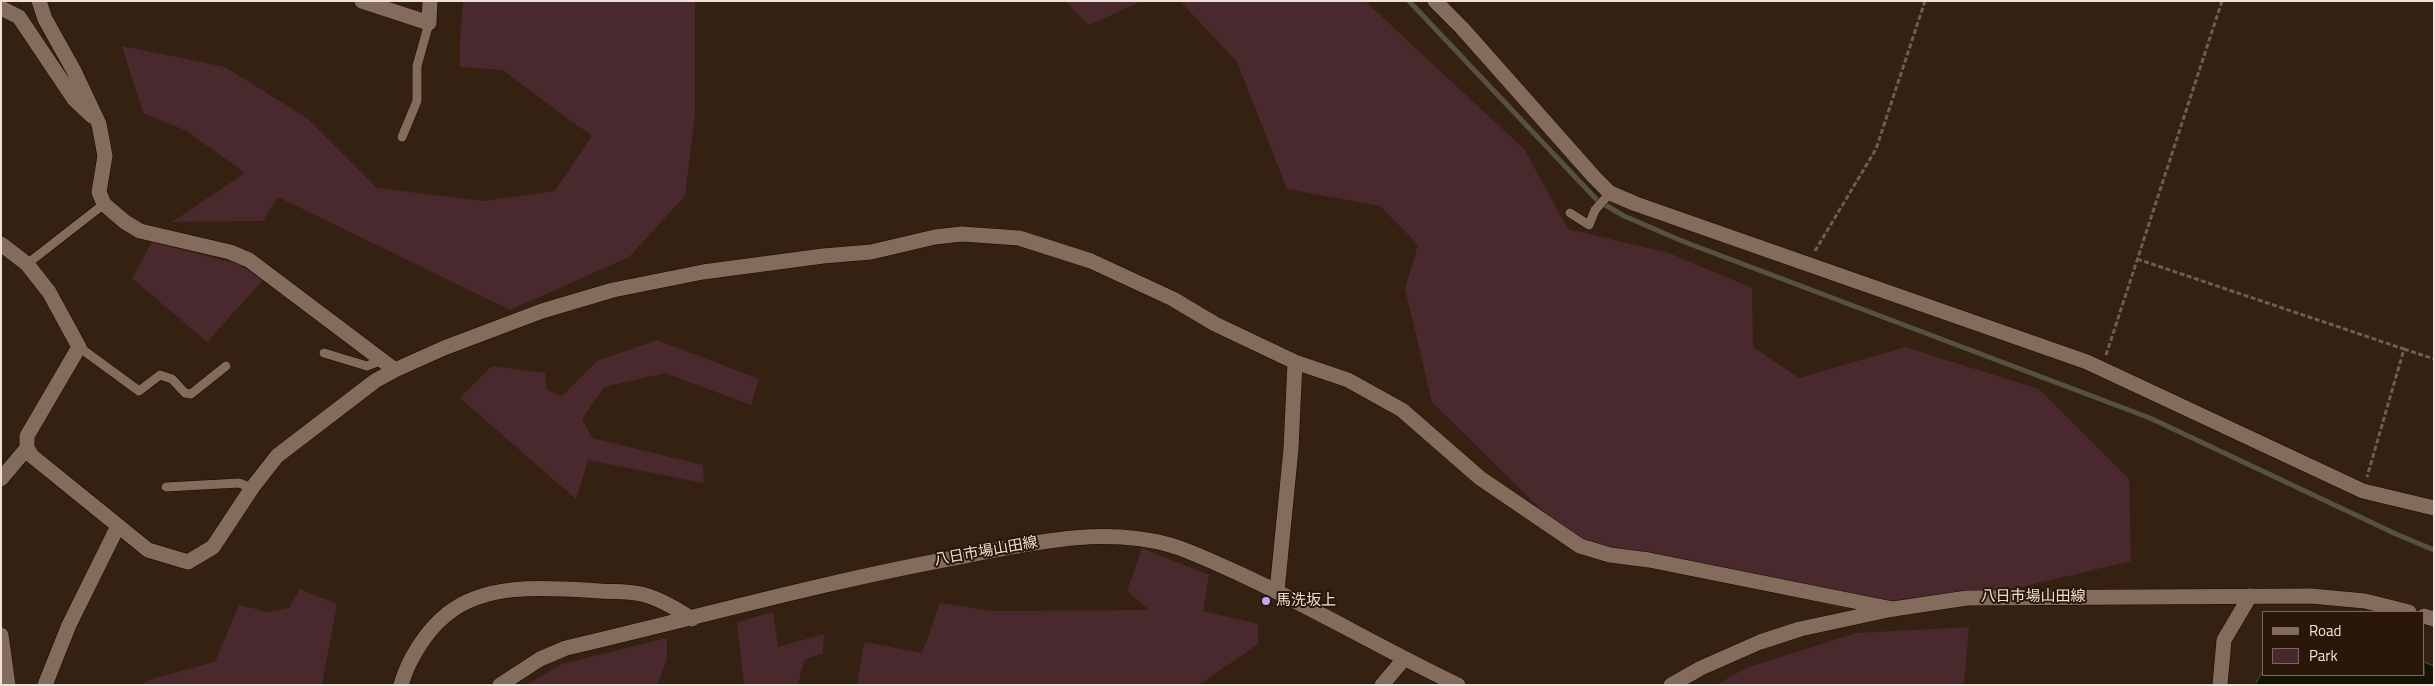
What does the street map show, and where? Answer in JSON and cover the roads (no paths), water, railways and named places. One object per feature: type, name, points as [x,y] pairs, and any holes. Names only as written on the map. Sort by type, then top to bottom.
[{"type":"street","points":[[39,1],[45,19],[74,71],[99,124],[105,156],[99,192],[104,204],[125,222],[140,231],[230,252],[249,260],[395,370]]},
{"type":"street","points":[[362,1],[429,23],[430,1]]},
{"type":"street","points":[[1435,1],[1462,28],[1610,193],[1732,239],[1807,263],[2101,369],[2363,491],[2434,508]]},
{"type":"street","points":[[1,8],[18,17],[74,99],[99,124]]},
{"type":"street","points":[[1,244],[27,264],[50,292],[79,347],[27,436],[27,448],[32,456],[148,550],[188,562],[213,547],[252,488],[277,456],[375,382],[395,370],[542,311],[613,290],[703,272],[823,256],[872,252],[935,237],[962,234],[1019,238],[1091,262],[1173,298],[1215,324],[1295,362],[1348,380],[1402,410],[1480,478],[1580,546],[1610,554],[1649,560],[1893,609]]},
{"type":"street","points":[[1277,591],[1291,449],[1295,362]]},
{"type":"street","points":[[1,479],[27,448]]},
{"type":"street","points":[[45,685],[68,625],[118,526]]},
{"type":"street","name":"八日市場山田線","points":[[500,685],[540,659],[566,648],[917,564],[1046,541],[1112,536],[1170,545],[1277,591],[1404,659],[1458,685]]},
{"type":"street","points":[[401,685],[412,660],[428,634],[446,614],[476,598],[510,590],[557,588],[641,594],[671,606],[692,619]]},
{"type":"street","points":[[2220,685],[2224,640],[2250,596]]},
{"type":"street","name":"八日市場山田線","points":[[1671,685],[1701,668],[1760,642],[1800,629],[1893,609],[1967,598],[2312,596],[2365,601],[2405,611]]},
{"type":"street","points":[[1,635],[8,685]]},
{"type":"street","points":[[1382,685],[1404,659]]},
{"type":"lane","points":[[402,137],[417,102],[417,66],[429,23]]},
{"type":"lane","points":[[1570,213],[1589,224],[1596,210],[1610,193]]},
{"type":"lane","points":[[27,264],[104,204]]},
{"type":"lane","points":[[79,347],[139,391],[160,375],[172,379],[185,393],[191,394],[226,366]]},
{"type":"lane","points":[[324,353],[367,366],[382,360]]},
{"type":"lane","points":[[166,487],[239,483],[252,488]]},
{"type":"waterway","points":[[1409,1],[1597,200],[1624,216],[1682,241],[2150,418],[2396,534],[2434,550]]},
{"type":"place","name":"馬洗坂上","points":[[1266,601]]}]
